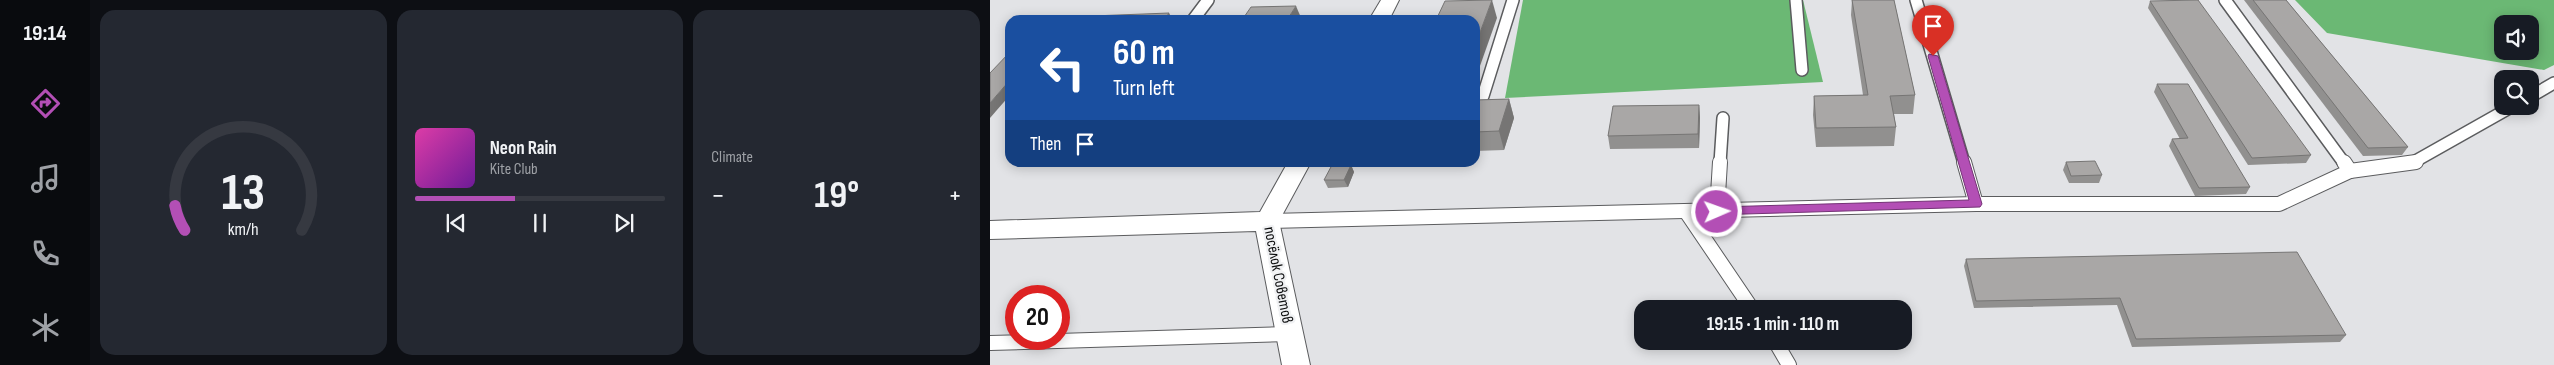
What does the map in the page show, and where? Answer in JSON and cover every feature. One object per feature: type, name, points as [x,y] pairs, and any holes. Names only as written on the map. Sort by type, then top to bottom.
[{"type":"street","points":[[1382,15],[1390,0]]},
{"type":"street","name":"посёлок Советов","points":[[1296,365],[1267,221],[1297,167]]},
{"type":"street","points":[[990,230],[1267,221]]},
{"type":"lane","points":[[1197,15],[1208,0]]},
{"type":"lane","points":[[1483,96],[1513,0]]},
{"type":"lane","points":[[1796,0],[1802,70]]},
{"type":"lane","points":[[1916,0],[1976,204]]},
{"type":"lane","points":[[2225,0],[2350,170]]},
{"type":"lane","points":[[2539,92],[2554,83]]},
{"type":"lane","points":[[1267,221],[1687,213],[1976,204],[2279,204],[2350,170],[2415,163],[2498,115]]},
{"type":"lane","points":[[1717,212],[1723,118]]},
{"type":"lane","points":[[1687,213],[1746,300]]},
{"type":"lane","points":[[990,343],[1290,334]]},
{"type":"lane","points":[[1780,350],[1789,365]]},
{"type":"green space","points":[[1523,0],[1803,0],[1823,82],[1505,98]]},
{"type":"green space","points":[[2295,0],[2554,0],[2554,65],[2544,70],[2327,33]]},
{"type":"building","points":[[1492,0],[1480,32],[1480,15],[1438,15],[1445,1]]},
{"type":"building","points":[[1852,0],[1894,0],[1915,95],[1890,96],[1896,127],[1816,128],[1814,96],[1868,95]]},
{"type":"building","points":[[2198,0],[2311,155],[2252,158],[2150,1]]},
{"type":"building","points":[[2253,0],[2286,0],[2408,147],[2368,148]]},
{"type":"building","points":[[1296,6],[1290,15],[1245,15],[1251,7]]},
{"type":"building","points":[[1169,13],[1168,15],[1118,15]]},
{"type":"building","points":[[1005,57],[1005,86],[990,103],[990,73]]},
{"type":"building","points":[[2157,84],[2188,84],[2250,187],[2199,188],[2172,139],[2188,138]]},
{"type":"building","points":[[1509,99],[1499,131],[1480,132],[1480,100]]},
{"type":"building","points":[[1699,105],[1698,134],[1608,136],[1613,106]]},
{"type":"building","points":[[2095,161],[2102,175],[2071,176],[2066,162]]},
{"type":"building","points":[[1331,167],[1350,167],[1344,180],[1324,180]]},
{"type":"building","points":[[2297,252],[2346,335],[2136,339],[2120,298],[1976,301],[1966,259]]},
{"type":"route","points":[[1717,212],[1976,204],[1933,56]]}]
